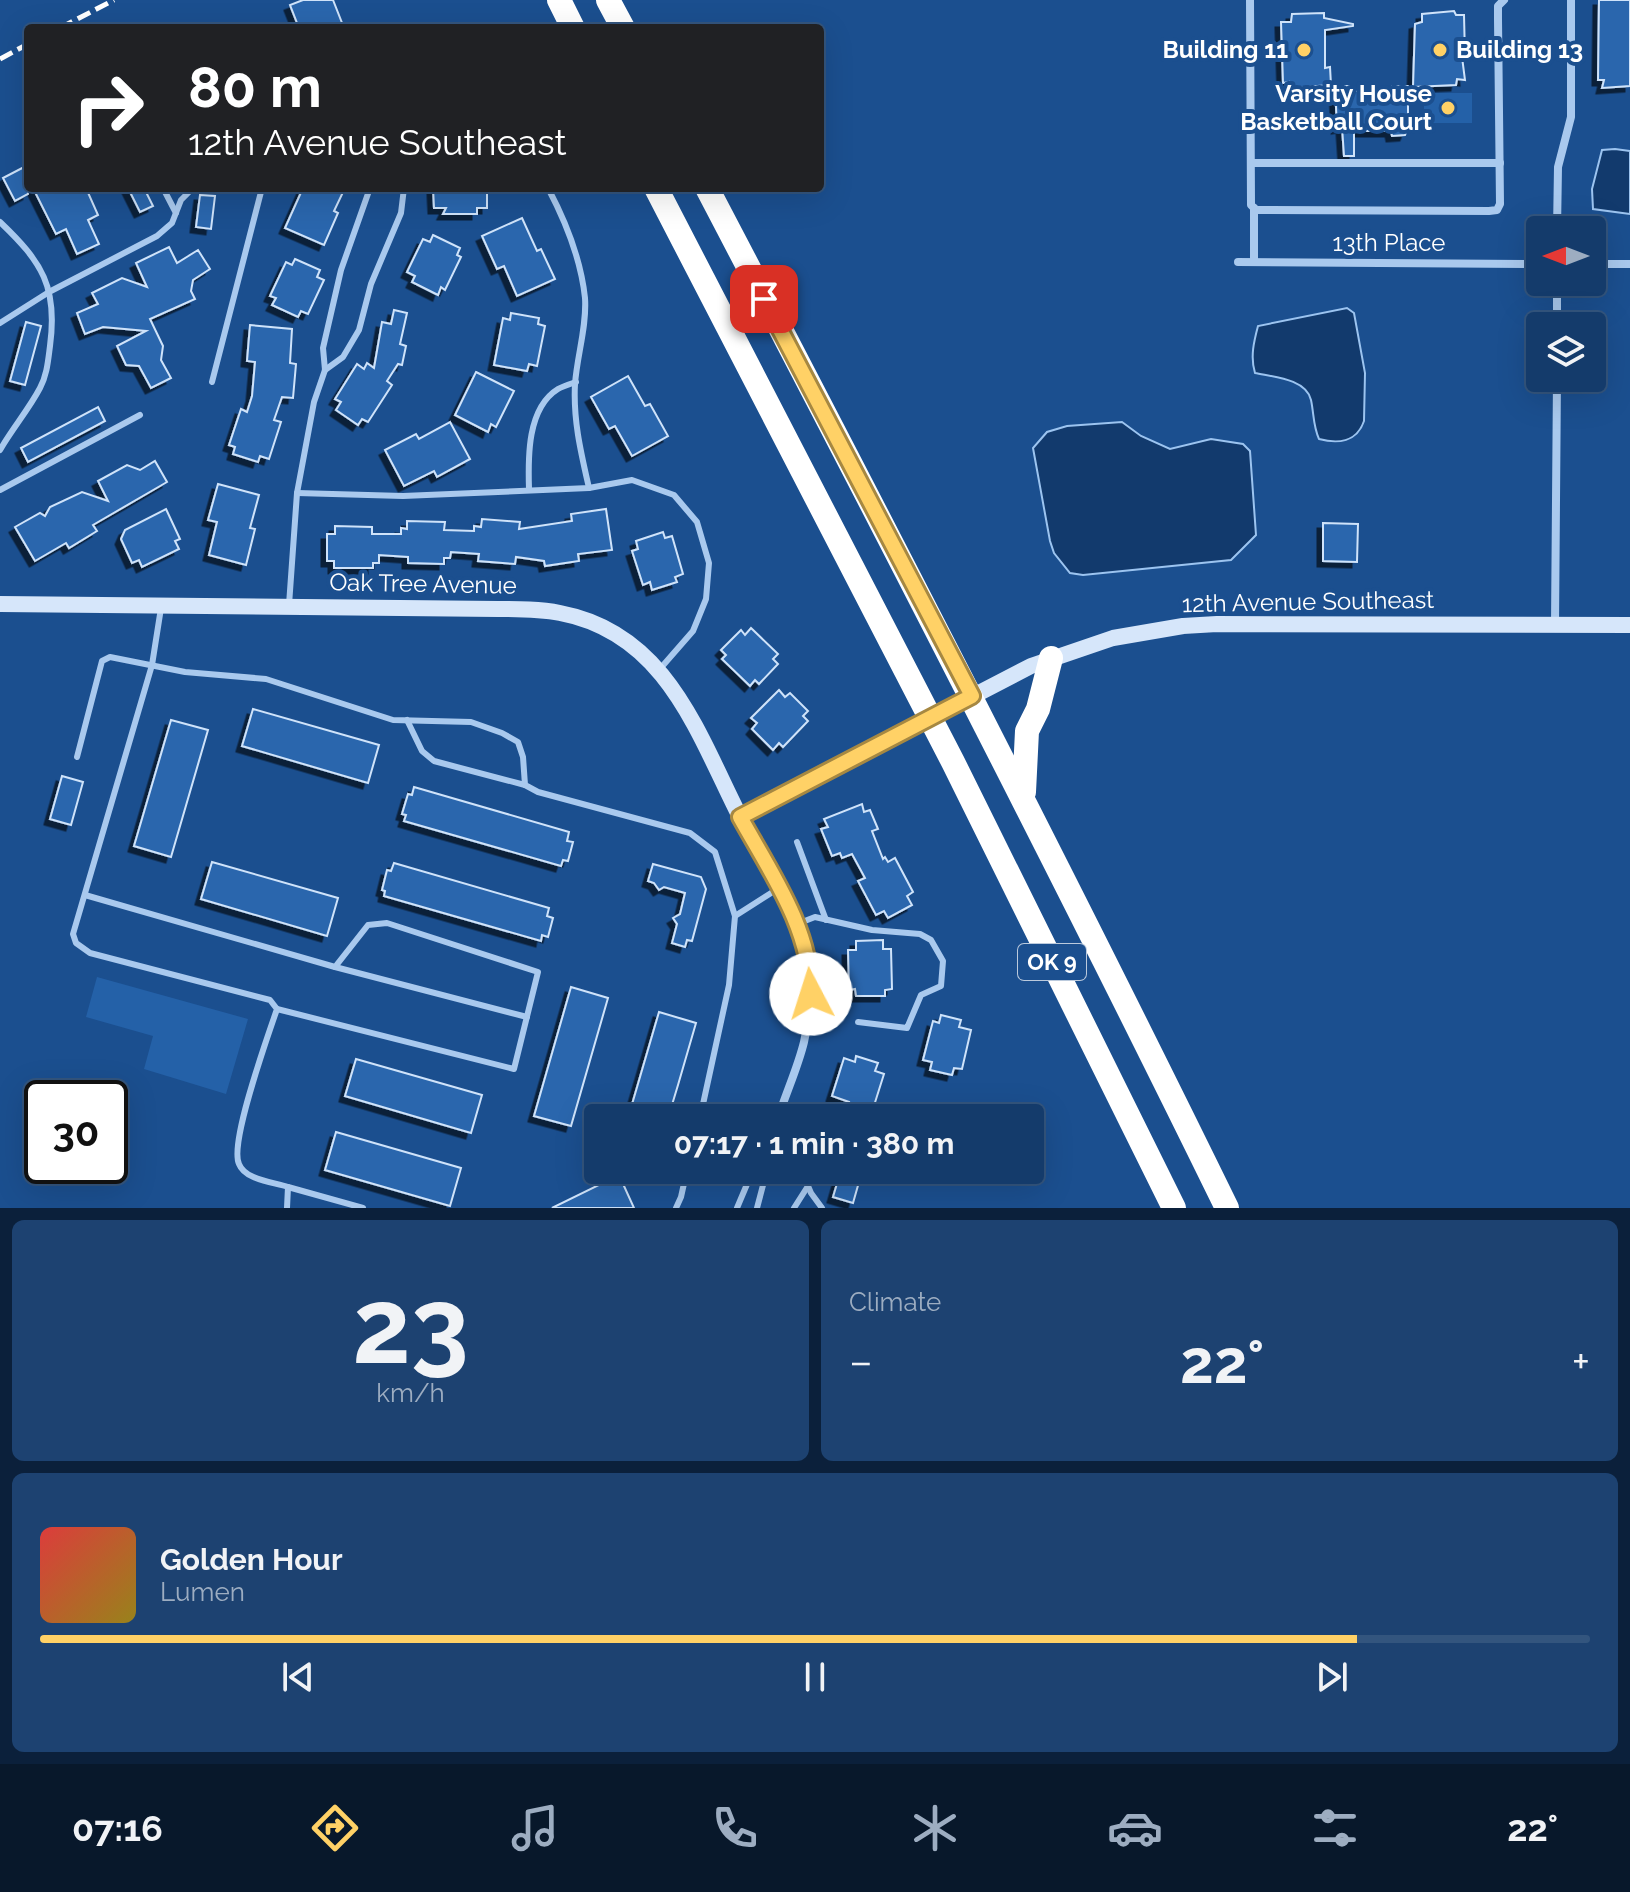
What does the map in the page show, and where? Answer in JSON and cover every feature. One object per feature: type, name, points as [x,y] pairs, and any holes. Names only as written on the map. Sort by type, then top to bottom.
[{"type":"highway","points":[[559,0],[571,24]]},
{"type":"highway","points":[[608,0],[621,24]]},
{"type":"highway","name":"OK 9","points":[[658,192],[929,717],[1174,1208]]},
{"type":"highway","name":"OK 9","points":[[709,192],[972,696],[1227,1208]]},
{"type":"highway","points":[[1024,800],[1027,731],[1038,709],[1051,658]]},
{"type":"street","points":[[1250,0],[1254,262]]},
{"type":"street","points":[[1254,208],[1497,210],[1500,204],[1498,6],[1504,0]]},
{"type":"street","points":[[1557,216],[1558,167],[1571,117],[1571,0]]},
{"type":"street","points":[[1251,163],[1500,163]]},
{"type":"street","name":"13th Place","points":[[1238,262],[1526,264]]},
{"type":"street","points":[[1606,264],[1630,264]]},
{"type":"street","points":[[1555,626],[1557,392]]},
{"type":"street","name":"Oak Tree Avenue","points":[[0,604],[498,609],[559,613],[597,624],[617,635],[659,670],[680,699],[740,817]]},
{"type":"street","name":"12th Avenue Southeast","points":[[740,817],[929,717],[1051,658],[1133,633],[1194,625],[1630,625]]},
{"type":"street","points":[[740,817],[797,924],[809,962],[809,1013],[803,1045],[783,1104]]},
{"type":"lane","points":[[165,192],[176,213]]},
{"type":"lane","points":[[0,323],[49,292],[157,236],[172,223],[181,200],[189,192]]},
{"type":"lane","points":[[212,382],[261,192]]},
{"type":"lane","points":[[289,607],[297,493],[314,402],[325,370],[323,348],[341,270],[369,192]]},
{"type":"lane","points":[[325,370],[343,357],[359,330],[371,284],[401,213],[404,192]]},
{"type":"lane","points":[[550,192],[562,214],[578,261],[585,301],[575,412],[589,488]]},
{"type":"lane","points":[[0,222],[33,256],[49,292],[54,316],[47,368],[40,388],[0,450]]},
{"type":"lane","points":[[529,489],[531,434],[539,411],[556,389],[576,382]]},
{"type":"lane","points":[[0,490],[140,415]]},
{"type":"lane","points":[[297,493],[403,496],[589,488],[632,480],[674,495],[697,522],[709,563],[706,599],[693,631],[659,670]]},
{"type":"lane","points":[[161,606],[152,665],[73,934],[76,943],[90,953],[270,1000],[277,1009],[514,1069],[538,972],[387,923],[368,925],[335,967]]},
{"type":"lane","points":[[77,757],[102,661],[110,657],[185,672],[266,679],[393,720],[471,722],[518,742],[523,757],[525,785]]},
{"type":"lane","points":[[407,720],[422,751],[434,761],[690,833],[715,852],[735,916],[729,985],[703,1104]]},
{"type":"lane","points":[[797,842],[826,920]]},
{"type":"lane","points":[[735,916],[779,888]]},
{"type":"lane","points":[[85,895],[335,967],[527,1017]]},
{"type":"lane","points":[[797,924],[815,917],[872,930],[920,934],[931,940],[943,961],[941,986],[921,995],[907,1028],[858,1022]]},
{"type":"lane","points":[[277,1009],[240,1130],[236,1155],[239,1166],[249,1175],[363,1208]]},
{"type":"lane","points":[[676,1208],[683,1184]]},
{"type":"lane","points":[[737,1208],[747,1184]]},
{"type":"lane","points":[[757,1208],[763,1184]]},
{"type":"lane","points":[[794,1208],[808,1186],[822,1208]]},
{"type":"lane","points":[[287,1208],[288,1187]]},
{"type":"shaded area","name":"Varsity House Basketball Court","points":[[1424,93],[1472,93],[1472,123],[1424,123]]},
{"type":"shaded area","points":[[1602,150],[1630,151],[1630,214],[1593,209],[1592,189]]},
{"type":"shaded area","points":[[1347,308],[1354,313],[1365,373],[1364,421],[1352,437],[1326,441],[1319,439],[1311,400],[1303,387],[1288,380],[1255,373],[1254,343],[1258,326]]},
{"type":"shaded area","points":[[1122,422],[1141,436],[1170,449],[1211,439],[1243,444],[1250,451],[1256,535],[1231,560],[1083,575],[1070,573],[1054,553],[1033,448],[1047,432],[1067,426]]},
{"type":"shaded area","points":[[97,977],[248,1019],[226,1094],[144,1069],[153,1036],[86,1017]]},
{"type":"building","points":[[303,0],[333,0],[342,24],[297,24],[290,5]]},
{"type":"building","points":[[1599,0],[1630,0],[1630,86],[1602,88],[1604,80],[1598,80]]},
{"type":"building","name":"Building 13","points":[[1454,11],[1456,15],[1464,15],[1465,57],[1462,57],[1465,80],[1457,79],[1456,85],[1413,87],[1415,24],[1422,22],[1422,14]]},
{"type":"building","name":"Building 11","points":[[1324,13],[1324,18],[1353,24],[1325,30],[1325,68],[1330,67],[1331,85],[1290,88],[1289,82],[1283,83],[1281,22],[1291,22],[1292,14]]},
{"type":"building","points":[[1335,86],[1351,86],[1352,91],[1392,91],[1392,86],[1408,86],[1408,127],[1405,135],[1392,136],[1391,131],[1354,131],[1354,156],[1344,156],[1342,127],[1337,128]]},
{"type":"building","points":[[24,167],[24,192],[28,194],[15,201],[3,178]]},
{"type":"building","points":[[35,192],[88,192],[98,215],[88,220],[99,244],[77,254],[66,229],[56,234]]},
{"type":"building","points":[[130,192],[146,192],[153,206],[140,212]]},
{"type":"building","points":[[301,192],[343,192],[324,245],[285,228]]},
{"type":"building","points":[[433,192],[487,192],[487,208],[477,208],[477,214],[443,214],[446,208],[434,208]]},
{"type":"building","points":[[200,195],[215,196],[211,229],[196,227]]},
{"type":"building","points":[[522,218],[537,251],[541,249],[555,279],[517,296],[504,266],[497,269],[482,236]]},
{"type":"building","points":[[433,235],[460,248],[457,255],[461,257],[445,290],[441,287],[438,295],[412,282],[415,276],[407,272],[423,239],[430,242]]},
{"type":"building","points":[[169,247],[177,263],[198,250],[210,269],[193,280],[191,291],[195,299],[150,319],[163,346],[161,360],[171,378],[151,388],[139,366],[126,365],[117,346],[146,331],[103,327],[85,334],[77,313],[98,304],[92,293],[122,278],[147,287],[136,263]]},
{"type":"building","points":[[295,259],[320,270],[317,277],[324,280],[308,314],[301,311],[298,317],[272,305],[276,298],[270,296],[286,262],[292,265]]},
{"type":"building","points":[[394,310],[407,313],[400,344],[406,346],[402,365],[398,364],[387,381],[392,385],[368,422],[362,419],[358,425],[336,410],[341,402],[335,399],[357,364],[364,369],[367,363],[374,368],[382,322],[391,324]]},
{"type":"building","points":[[511,313],[539,318],[538,324],[545,326],[537,366],[529,364],[527,371],[494,365],[503,318],[510,320]]},
{"type":"building","points":[[26,322],[41,326],[25,385],[10,381]]},
{"type":"building","points":[[250,325],[292,329],[290,363],[296,364],[293,398],[282,397],[274,420],[281,422],[269,459],[260,456],[258,462],[233,454],[235,447],[229,445],[241,409],[247,412],[252,396],[255,362],[247,361]]},
{"type":"building","points":[[476,372],[514,391],[496,427],[491,424],[488,432],[455,415]]},
{"type":"building","points":[[628,376],[645,406],[650,404],[668,436],[632,456],[615,426],[609,429],[591,397]]},
{"type":"building","points":[[98,407],[105,421],[28,462],[21,448]]},
{"type":"building","points":[[450,422],[470,459],[437,477],[434,471],[404,486],[385,450],[416,434],[419,439]]},
{"type":"building","points":[[155,461],[167,482],[93,525],[97,531],[69,548],[66,543],[35,561],[15,527],[40,513],[45,516],[50,507],[82,492],[108,501],[98,481],[127,465],[140,470]]},
{"type":"building","points":[[218,484],[259,495],[250,528],[255,529],[246,565],[209,555],[217,522],[208,520]]},
{"type":"building","points":[[166,509],[180,539],[175,541],[179,549],[142,567],[139,560],[132,563],[121,539],[125,530]]},
{"type":"building","points":[[606,509],[612,550],[578,554],[579,561],[545,566],[544,561],[516,557],[515,564],[478,561],[479,554],[451,552],[450,558],[444,558],[444,564],[408,563],[408,557],[379,555],[379,563],[373,563],[373,568],[334,568],[334,561],[327,561],[327,534],[335,534],[335,526],[372,527],[372,534],[401,534],[401,528],[407,529],[407,521],[445,522],[444,530],[474,531],[474,526],[481,527],[482,519],[520,522],[519,529],[572,521],[571,514]]},
{"type":"building","points":[[1323,523],[1358,524],[1357,562],[1323,561]]},
{"type":"building","points":[[663,532],[665,538],[672,536],[683,574],[675,577],[677,582],[652,590],[650,582],[643,585],[632,551],[638,549],[636,541]]},
{"type":"building","points":[[751,628],[778,654],[773,659],[778,664],[759,684],[755,680],[750,686],[722,659],[726,655],[721,650],[741,630],[745,635]]},
{"type":"building","points":[[779,690],[785,697],[790,693],[808,711],[803,716],[808,721],[783,747],[779,743],[773,750],[752,729],[757,723],[751,718]]},
{"type":"building","points":[[253,709],[379,745],[368,783],[242,746]]},
{"type":"building","points":[[171,720],[208,730],[171,857],[134,846]]},
{"type":"building","points":[[62,776],[83,782],[71,825],[50,819]]},
{"type":"building","points":[[414,787],[569,832],[567,841],[573,842],[568,861],[563,860],[561,866],[404,821],[406,815],[402,814],[408,794],[412,795]]},
{"type":"building","points":[[862,804],[864,812],[870,810],[878,829],[872,831],[883,859],[885,857],[888,862],[895,858],[913,892],[907,896],[912,905],[888,918],[884,911],[876,915],[858,881],[865,878],[852,854],[842,858],[840,853],[832,856],[821,829],[828,827],[824,819]]},
{"type":"building","points":[[212,862],[338,898],[327,936],[201,899]]},
{"type":"building","points":[[394,863],[549,908],[547,916],[553,918],[548,937],[542,935],[541,941],[384,896],[385,891],[382,890],[387,870],[391,871]]},
{"type":"building","points":[[653,864],[701,877],[706,889],[692,941],[687,940],[685,947],[672,943],[677,924],[673,918],[680,914],[685,893],[664,887],[659,890],[648,881]]},
{"type":"building","points":[[883,940],[883,949],[891,949],[892,989],[885,990],[885,996],[856,996],[855,989],[849,990],[848,950],[856,950],[856,941]]},
{"type":"building","points":[[571,987],[608,998],[571,1126],[534,1116]]},
{"type":"building","points":[[659,1012],[696,1023],[672,1104],[632,1104]]},
{"type":"building","points":[[941,1015],[961,1020],[959,1027],[971,1030],[962,1069],[954,1068],[952,1075],[930,1070],[932,1062],[923,1060],[933,1021],[939,1023]]},
{"type":"building","points":[[856,1056],[878,1063],[875,1071],[884,1074],[875,1104],[848,1104],[832,1096],[844,1058],[855,1062]]},
{"type":"building","points":[[356,1059],[482,1095],[471,1133],[345,1096]]},
{"type":"building","points":[[336,1132],[461,1168],[450,1206],[325,1170]]},
{"type":"building","points":[[601,1184],[623,1184],[634,1208],[552,1208]]},
{"type":"building","points":[[837,1184],[858,1184],[853,1203],[833,1197]]},
{"type":"railway","points":[[68,24],[114,0]]},
{"type":"railway","points":[[0,59],[24,46]]},
{"type":"place","name":"Building 11","points":[[1304,50]]},
{"type":"place","name":"Building 13","points":[[1440,50]]},
{"type":"place","name":"Varsity House Basketball Court","points":[[1448,108]]},
{"type":"route","points":[[764,299],[972,696],[740,817],[793,915],[806,946],[811,994]]}]
